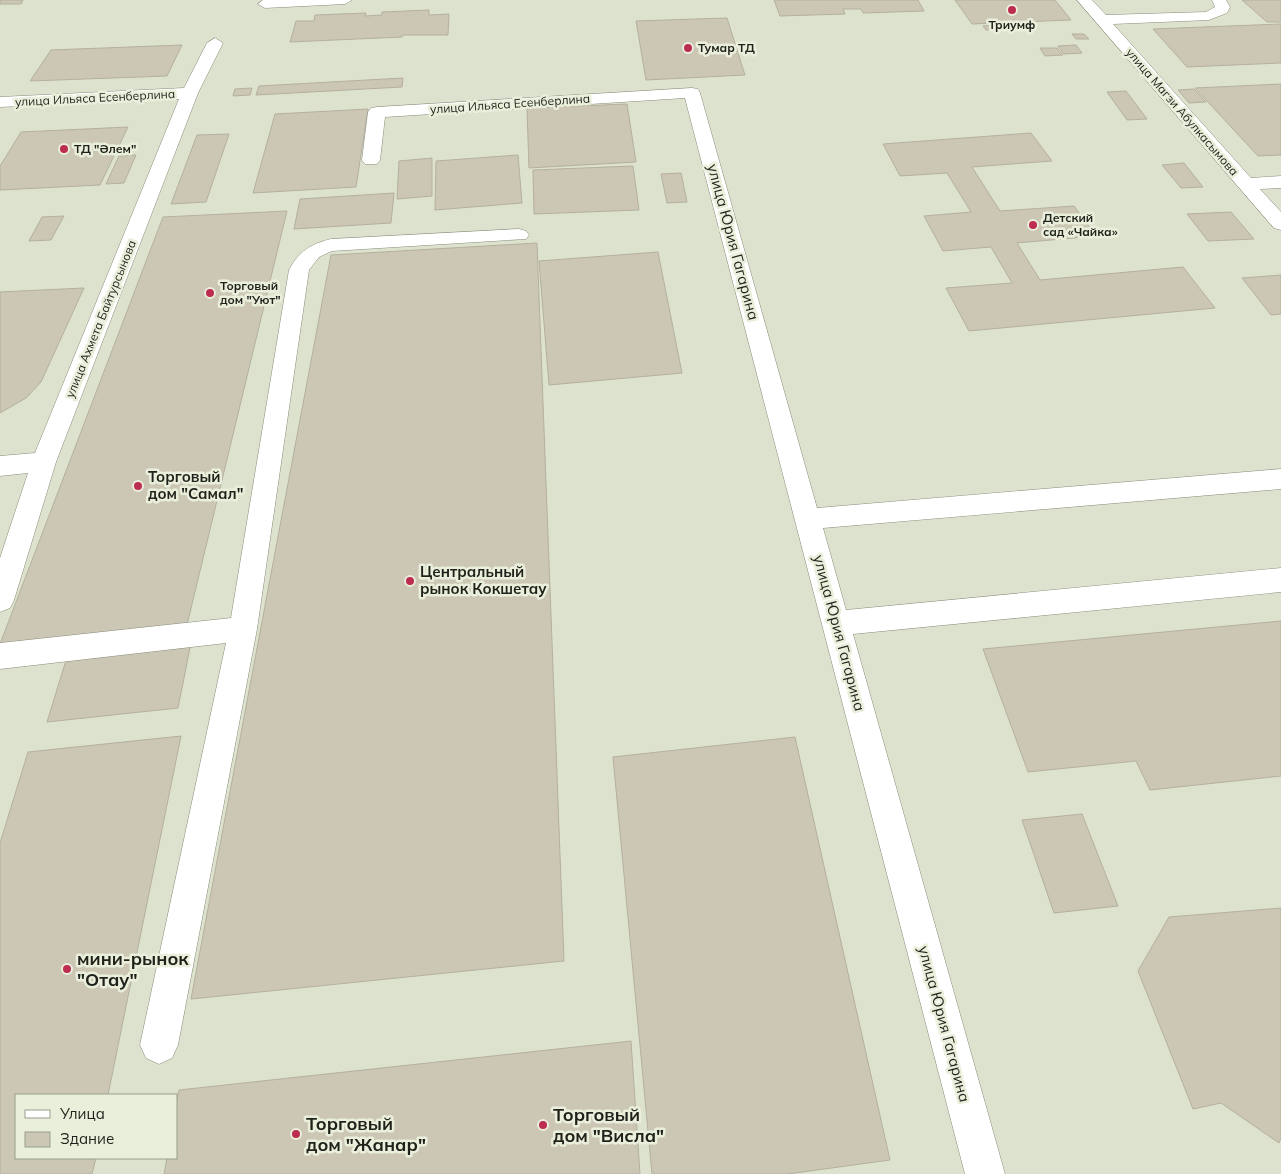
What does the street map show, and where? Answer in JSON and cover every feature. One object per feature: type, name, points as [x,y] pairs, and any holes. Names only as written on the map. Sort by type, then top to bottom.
[{"type":"street","points":[[266,4],[345,0]]},
{"type":"street","name":"улица Магзи Абулкасымова","points":[[1084,0],[1281,224]]},
{"type":"street","points":[[1102,20],[1209,16],[1222,10],[1223,6],[1219,0]]},
{"type":"street","name":"улица Ахмета Байтурсынова","points":[[0,600],[44,462],[190,94],[215,43]]},
{"type":"street","name":"улица Ильяса Есенберлина","points":[[371,160],[377,112],[692,93]]},
{"type":"street","name":"улица Юрия Гагарина","points":[[692,93],[985,1174]]},
{"type":"street","name":"улица Ильяса Есенберлина","points":[[0,102],[190,94]]},
{"type":"street","points":[[1246,184],[1281,182]]},
{"type":"street","points":[[160,1045],[243,629],[299,270],[302,261],[308,253],[331,245],[519,234]]},
{"type":"street","points":[[0,466],[44,462]]},
{"type":"street","points":[[808,519],[1281,479]]},
{"type":"street","points":[[836,624],[1281,580]]},
{"type":"street","points":[[0,656],[243,629]]},
{"type":"building","points":[[0,0],[23,0],[21,4],[0,4]]},
{"type":"building","points":[[774,0],[918,0],[924,11],[863,13],[861,9],[843,9],[845,14],[780,16]]},
{"type":"building","name":"Триумф","points":[[955,0],[1055,0],[1071,20],[972,24]]},
{"type":"building","points":[[1242,0],[1281,0],[1281,22],[1267,22]]},
{"type":"building","points":[[429,10],[429,15],[449,14],[448,35],[403,35],[402,37],[290,42],[296,21],[314,21],[315,15],[366,13],[365,16],[382,15],[382,12]]},
{"type":"building","name":"Тумар ТД","points":[[727,18],[745,75],[646,80],[636,21]]},
{"type":"building","points":[[1034,23],[1037,28],[986,30],[983,26]]},
{"type":"building","points":[[1281,24],[1281,63],[1187,67],[1153,29]]},
{"type":"building","points":[[1072,34],[1084,34],[1089,39],[1076,39]]},
{"type":"building","points":[[182,45],[167,76],[30,81],[51,50]]},
{"type":"building","points":[[1076,45],[1082,53],[1064,54],[1058,46]]},
{"type":"building","points":[[1040,48],[1057,48],[1063,55],[1045,56]]},
{"type":"building","points":[[403,78],[402,87],[256,95],[259,86]]},
{"type":"building","points":[[1281,84],[1281,155],[1258,156],[1195,88]]},
{"type":"building","points":[[252,88],[250,95],[233,96],[235,89]]},
{"type":"building","points":[[1194,89],[1206,102],[1189,103],[1178,90]]},
{"type":"building","points":[[1126,91],[1147,119],[1127,120],[1107,92]]},
{"type":"building","points":[[627,104],[636,162],[529,168],[527,108]]},
{"type":"building","points":[[368,109],[356,187],[253,193],[275,114]]},
{"type":"building","name":"ТД \"Әлем\"","points":[[128,127],[100,185],[0,190],[0,166],[21,132]]},
{"type":"building","points":[[1031,133],[1052,161],[972,167],[1000,211],[1074,206],[1096,236],[1017,243],[1040,280],[1183,267],[1215,308],[969,331],[946,288],[1012,283],[991,247],[943,251],[924,216],[971,212],[947,173],[900,176],[883,144]]},
{"type":"building","points":[[229,134],[206,202],[171,204],[197,135]]},
{"type":"building","points":[[136,155],[124,183],[106,184],[119,156]]},
{"type":"building","points":[[518,155],[522,203],[435,210],[436,161]]},
{"type":"building","points":[[432,158],[432,196],[397,199],[399,161]]},
{"type":"building","points":[[1184,163],[1203,187],[1181,188],[1162,165]]},
{"type":"building","points":[[633,166],[639,210],[534,214],[533,170]]},
{"type":"building","points":[[681,173],[687,202],[667,203],[661,174]]},
{"type":"building","points":[[394,193],[391,223],[294,229],[300,199]]},
{"type":"building","points":[[287,211],[186,629],[0,644],[163,217]]},
{"type":"building","points":[[1231,212],[1254,239],[1208,241],[1187,214]]},
{"type":"building","points":[[64,216],[51,240],[29,241],[42,217]]},
{"type":"building","name":"Центральный рынок Кокшетау","points":[[537,243],[564,961],[191,999],[331,255]]},
{"type":"building","points":[[658,252],[682,373],[549,385],[539,261]]},
{"type":"building","points":[[1281,275],[1281,314],[1271,315],[1242,278]]},
{"type":"building","points":[[84,288],[41,382],[26,398],[0,413],[0,292]]},
{"type":"building","points":[[1281,621],[1281,776],[1150,790],[1136,761],[1028,772],[983,649]]},
{"type":"building","points":[[191,643],[178,708],[47,722],[67,657]]},
{"type":"building","name":"мини-рынок \"Отау\"","points":[[181,736],[108,1094],[15,1094],[15,1159],[96,1159],[92,1174],[0,1174],[0,843],[28,752]]},
{"type":"building","points":[[795,737],[890,1160],[788,1174],[652,1174],[613,757]]},
{"type":"building","points":[[1082,814],[1118,906],[1054,913],[1022,820]]},
{"type":"building","points":[[1281,908],[1281,1138],[1279,1143],[1221,1103],[1193,1109],[1138,971],[1169,917]]},
{"type":"building","points":[[631,1041],[640,1174],[164,1174],[167,1159],[178,1159],[179,1090]]},
{"type":"place","name":"Триумф","points":[[1012,10]]},
{"type":"place","name":"Тумар ТД","points":[[688,48]]},
{"type":"place","name":"ТД \"Әлем\"","points":[[64,149]]},
{"type":"place","name":"Детский сад «Чайка»","points":[[1033,225]]},
{"type":"place","name":"Торговый дом \"Уют\"","points":[[210,293]]},
{"type":"place","name":"Торговый дом \"Самал\"","points":[[138,486]]},
{"type":"place","name":"Центральный рынок Кокшетау","points":[[410,581]]},
{"type":"place","name":"мини-рынок \"Отау\"","points":[[67,969]]},
{"type":"place","name":"Торговый дом \"Висла\"","points":[[543,1125]]},
{"type":"place","name":"Торговый дом \"Жанар\"","points":[[296,1134]]}]
